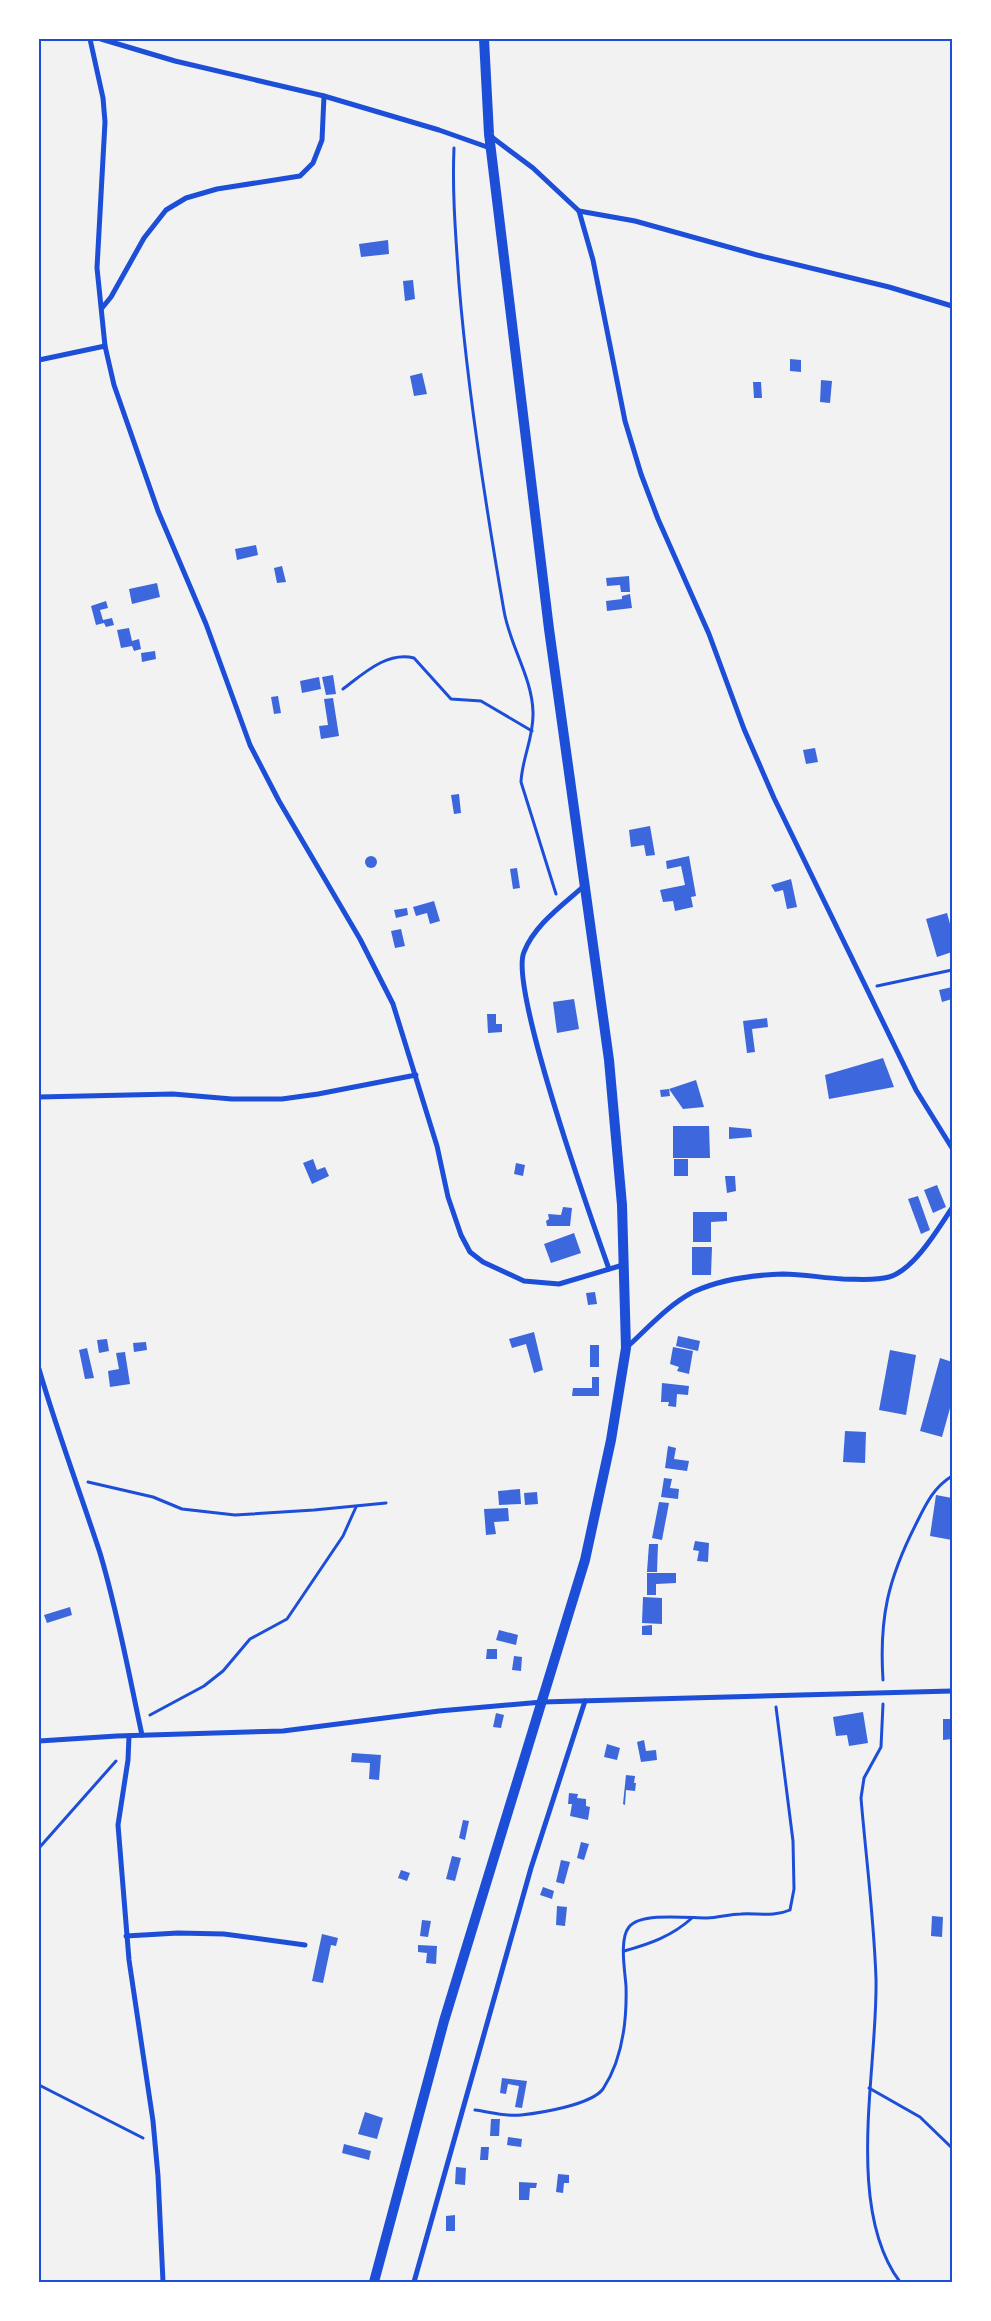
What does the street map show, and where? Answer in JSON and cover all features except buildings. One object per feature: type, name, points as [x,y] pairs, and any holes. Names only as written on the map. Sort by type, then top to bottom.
[{"type":"main road","points":[[374,2282],[444,2021],[585,1560],[611,1440],[626,1348],[622,1205],[609,1060],[548,619],[489,134],[484,39]]},
{"type":"street","points":[[90,39],[103,98],[105,122],[97,268],[105,346],[114,385],[158,511],[206,624],[250,745],[279,800],[360,939],[393,1004],[437,1146],[448,1196],[461,1235],[470,1252],[483,1262],[511,1276],[542,1284],[558,1284],[625,1265]]},
{"type":"street","points":[[101,39],[175,61],[324,96],[492,148]]},
{"type":"street","points":[[102,308],[111,297],[144,238],[166,210],[186,198],[217,189],[300,176],[313,163],[322,140],[324,96]]},
{"type":"street","points":[[489,134],[533,168],[579,211],[593,260],[625,421],[641,474],[658,520],[709,634],[744,729],[774,798],[916,1090],[952,1148]]},
{"type":"street","points":[[579,211],[635,221],[757,255],[890,287],[952,306]]},
{"type":"street","points":[[39,360],[105,346]]},
{"type":"street","points":[[585,885],[541,924],[523,953],[522,977],[536,1041],[609,1270]]},
{"type":"street","points":[[39,1097],[173,1094],[232,1099],[282,1099],[416,1075]]},
{"type":"street","points":[[626,1348],[676,1303],[694,1292],[715,1284],[783,1274],[865,1280],[890,1277],[905,1268],[916,1258],[952,1208]]},
{"type":"street","points":[[39,1369],[73,1478],[100,1555],[127,1662],[142,1735]]},
{"type":"street","points":[[39,1741],[142,1735],[283,1731],[439,1711],[542,1702],[952,1691]]},
{"type":"street","points":[[414,2282],[531,1868],[585,1701]]},
{"type":"street","points":[[129,1736],[118,1825],[126,1936],[155,2144],[163,2282]]},
{"type":"street","points":[[126,1936],[178,1933],[224,1934],[305,1945]]},
{"type":"path","points":[[455,135],[452,191],[466,357],[481,476],[504,614],[513,646],[529,684],[533,710],[533,732],[521,767],[521,782],[560,907]]},
{"type":"path","points":[[343,689],[396,656],[414,658],[451,699],[481,701],[533,732]]},
{"type":"path","points":[[866,988],[952,970]]},
{"type":"path","points":[[900,2282],[883,2256],[870,2197],[869,2088],[876,2022],[876,1978],[862,1798],[864,1778],[881,1747],[884,1692],[882,1626],[889,1587],[899,1558],[923,1511],[938,1485],[952,1476]]},
{"type":"path","points":[[73,1478],[154,1497],[182,1509],[235,1515],[357,1507],[386,1503]]},
{"type":"path","points":[[139,1721],[204,1686],[223,1671],[250,1639],[287,1619],[342,1536],[357,1507]]},
{"type":"path","points":[[463,2108],[520,2116],[570,2106],[591,2098],[602,2090],[620,2048],[624,2030],[626,2006],[624,1937],[629,1926],[639,1920],[783,1913],[790,1910],[793,1903],[794,1874],[791,1816],[774,1695]]},
{"type":"path","points":[[39,1848],[96,1780],[128,1748]]},
{"type":"path","points":[[624,1951],[668,1936],[693,1918]]},
{"type":"path","points":[[39,2085],[155,2144]]},
{"type":"path","points":[[869,2088],[920,2118],[952,2148]]}]
